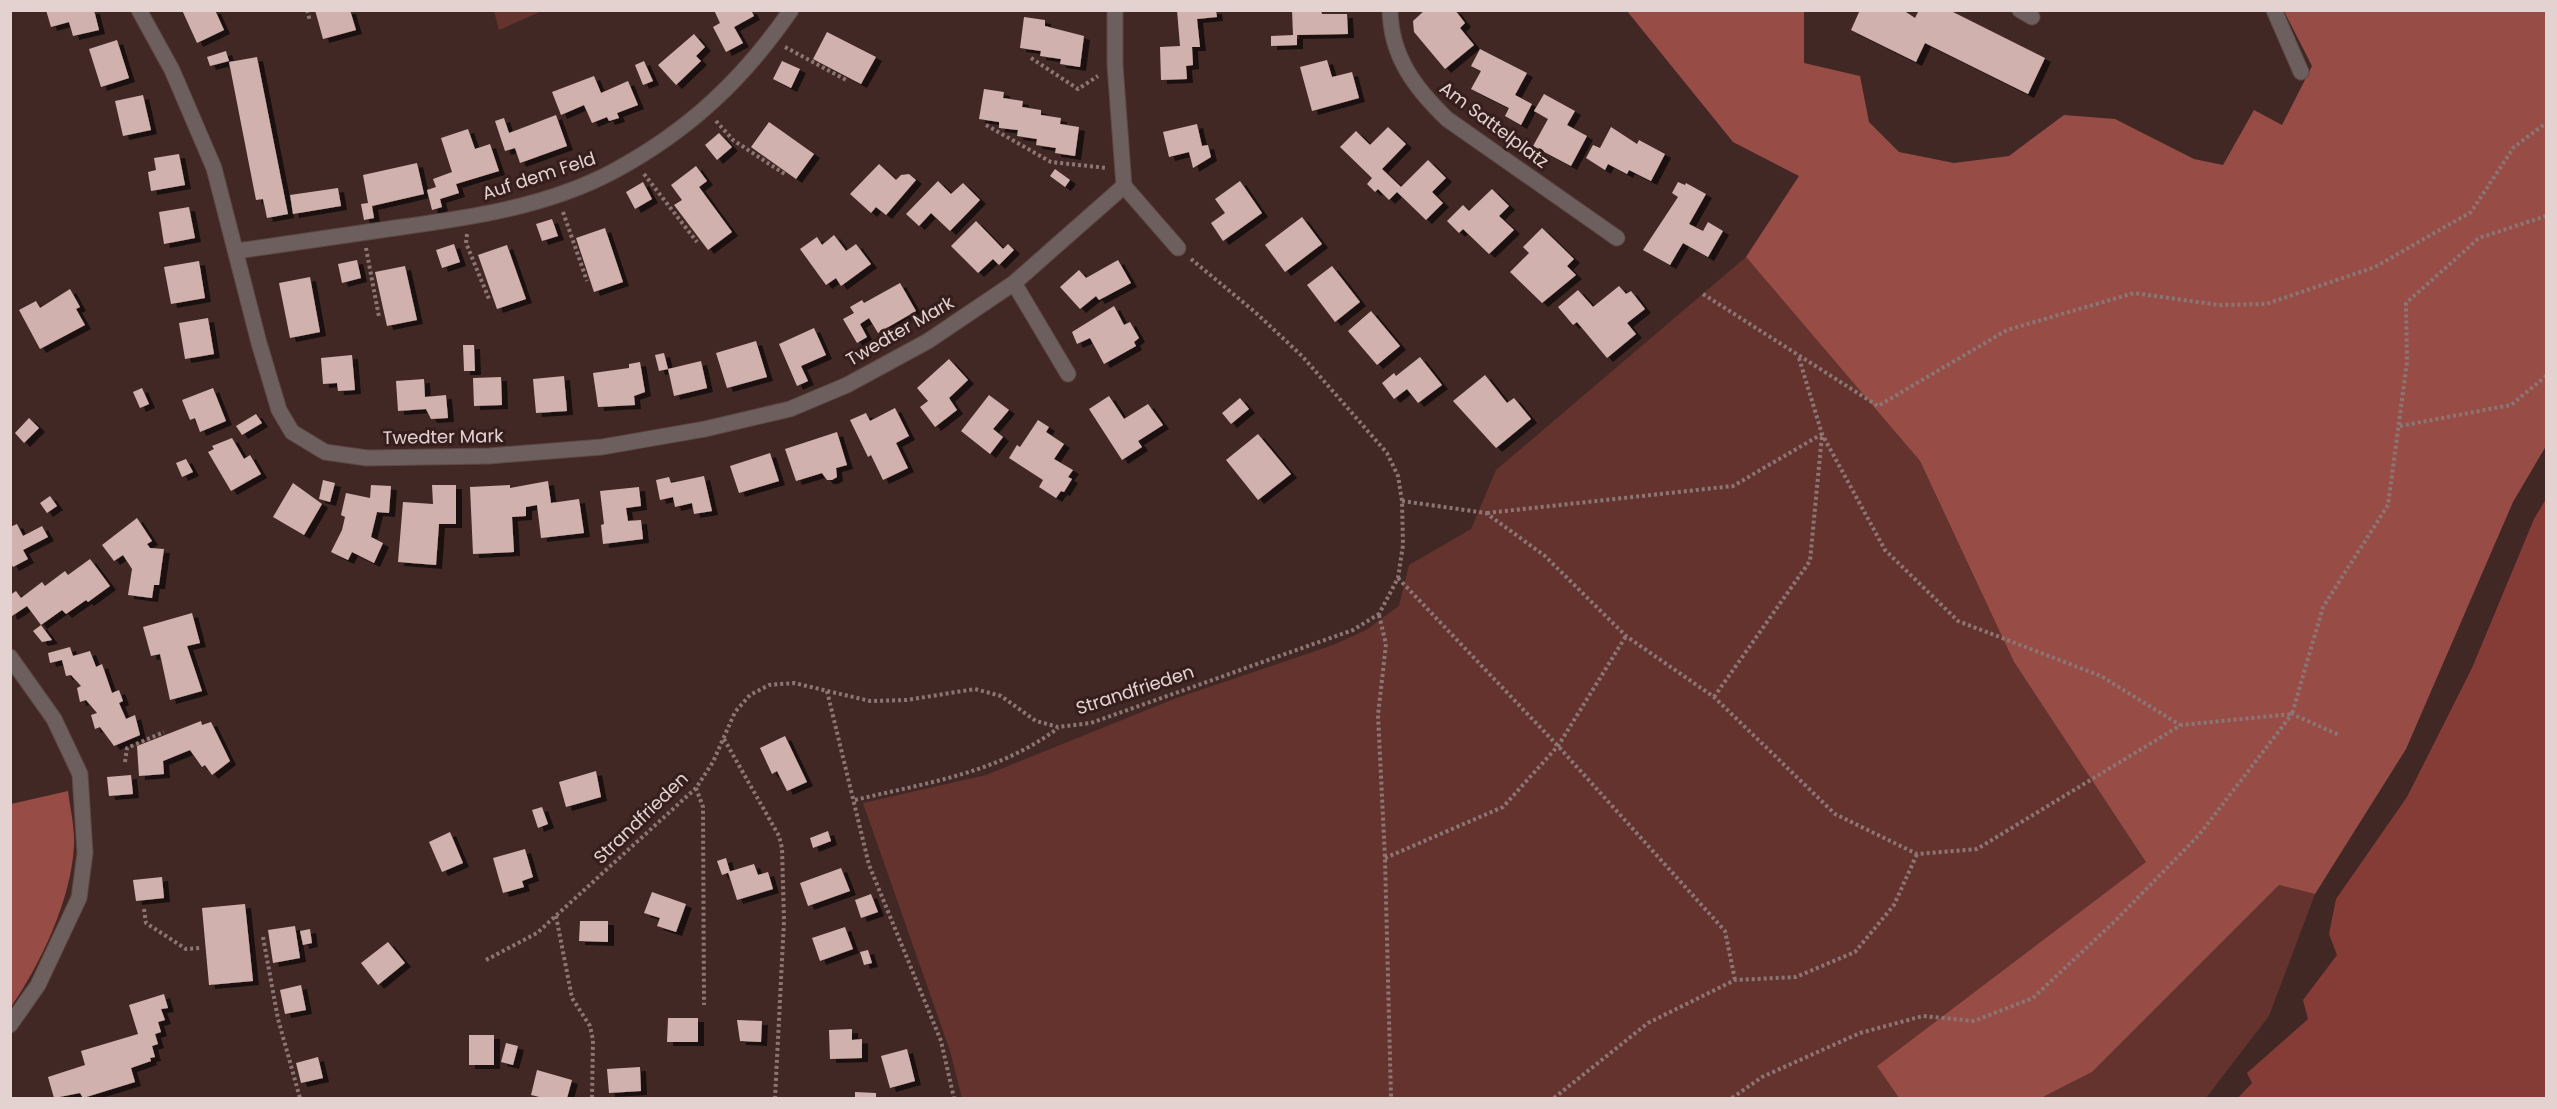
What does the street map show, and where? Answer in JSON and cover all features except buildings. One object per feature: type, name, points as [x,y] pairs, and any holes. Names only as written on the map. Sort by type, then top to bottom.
[{"type":"street","name":"Twedter Mark","points":[[139,10],[172,70],[214,168],[259,343],[279,410],[292,432],[325,452],[367,458],[489,456],[602,447],[705,429],[790,409],[846,385],[928,341],[1014,283],[1124,186]]},
{"type":"street","name":"Auf dem Feld","points":[[237,251],[474,217],[556,194],[613,172],[676,133],[705,110],[728,89],[771,40],[791,10]]},
{"type":"street","points":[[1115,10],[1115,65],[1124,186],[1178,248]]},
{"type":"street","name":"Am Sattelplatz","points":[[1390,10],[1398,54],[1422,96],[1447,119],[1617,238]]},
{"type":"street","points":[[2274,10],[2301,72]]},
{"type":"street","points":[[1014,283],[1068,374]]},
{"type":"street","points":[[10,657],[54,719],[80,774],[85,853],[79,898],[39,984],[10,1025]]},
{"type":"path","points":[[307,10],[310,21]]},
{"type":"path","points":[[771,40],[848,81]]},
{"type":"path","points":[[1031,58],[1078,89],[1090,81]]},
{"type":"path","points":[[705,110],[733,140],[786,175]]},
{"type":"path","points":[[1703,294],[1878,406],[2007,330],[2134,292],[2219,306],[2266,304],[2374,267],[2470,212],[2514,147],[2547,123]]},
{"type":"path","points":[[986,125],[1052,162],[1104,169],[1122,167]]},
{"type":"path","points":[[634,159],[697,242]]},
{"type":"path","points":[[556,194],[587,281]]},
{"type":"path","points":[[1732,1098],[1762,1077],[1860,1033],[1923,1016],[1974,1022],[2033,998],[2117,919],[2199,835],[2292,714],[2323,607],[2388,505],[2407,362],[2406,303],[2479,238],[2547,216]]},
{"type":"path","points":[[474,217],[465,236],[466,243],[489,300]]},
{"type":"path","points":[[363,233],[379,317]]},
{"type":"path","points":[[1178,248],[1255,312],[1302,356],[1387,453],[1398,476],[1402,501],[1403,545],[1398,578],[1379,614],[1386,644],[1378,715],[1385,858],[1391,1098]]},
{"type":"path","points":[[1799,357],[1822,434],[1885,550],[1958,621],[2100,676],[2181,725]]},
{"type":"path","points":[[2400,426],[2511,405],[2547,376]]},
{"type":"path","points":[[1402,501],[1486,513],[1733,486],[1822,434]]},
{"type":"path","points":[[1714,697],[1810,561],[1822,434]]},
{"type":"path","points":[[1486,513],[1545,556],[1626,636],[1714,697],[1835,814],[1917,854],[1977,849],[2181,725],[2292,714],[2339,735]]},
{"type":"path","points":[[1398,578],[1558,746],[1725,931],[1735,980]]},
{"type":"path","name":"Strandfrieden","points":[[486,960],[537,933],[696,788],[713,762],[735,712],[750,694],[769,685],[794,683],[870,701],[898,700],[975,689],[1001,696],[1036,721],[1059,727],[1091,723],[1353,630],[1379,614]]},
{"type":"path","points":[[1385,858],[1503,807],[1558,746],[1626,636]]},
{"type":"path","points":[[827,691],[869,865],[941,1041],[954,1098]]},
{"type":"path","points":[[855,800],[983,770],[1041,740],[1059,727]]},
{"type":"path","points":[[125,762],[127,748],[164,732]]},
{"type":"path","points":[[724,739],[779,836],[782,848],[784,921],[775,1098]]},
{"type":"path","points":[[696,788],[703,807],[704,1005]]},
{"type":"path","points":[[1554,1098],[1648,1023],[1735,980],[1796,977],[1855,952],[1894,905],[1917,854]]},
{"type":"path","points":[[144,909],[146,923],[186,949],[200,948]]},
{"type":"path","points":[[556,916],[572,999],[590,1026],[593,1040],[592,1098]]},
{"type":"path","points":[[263,937],[278,1019],[300,1098]]},
{"type":"shaded area","points":[[494,10],[542,11],[499,30]]},
{"type":"shaded area","points":[[1627,11],[1804,11],[1804,63],[1860,76],[1869,122],[1899,152],[1954,163],[2009,156],[2064,115],[2115,119],[2194,159],[2223,165],[2254,110],[2282,125],[2312,66],[2284,11],[2546,11],[2546,446],[2513,502],[2406,749],[2315,894],[2279,885],[2092,1072],[2041,1098],[1899,1098],[1877,1066],[2146,862],[2014,662],[1920,461],[1746,257],[1799,176],[1733,142]]},
{"type":"shaded area","points":[[1746,257],[1920,461],[2014,662],[2147,862],[1878,1065],[1899,1098],[962,1098],[950,1051],[863,803],[986,775],[1174,699],[1333,645],[1366,630],[1399,606],[1409,565],[1471,529],[1496,470]]},
{"type":"shaded area","points":[[2546,499],[2546,1098],[2238,1098],[2252,1083],[2247,1073],[2308,1019],[2303,1000],[2337,955],[2329,934],[2336,899],[2407,797],[2472,668],[2534,519]]},
{"type":"shaded area","points":[[68,791],[74,846],[67,888],[53,930],[33,971],[11,1007],[11,804]]},
{"type":"shaded area","points":[[2279,885],[2315,894],[2269,1016],[2206,1098],[2041,1098],[2092,1072]]}]
